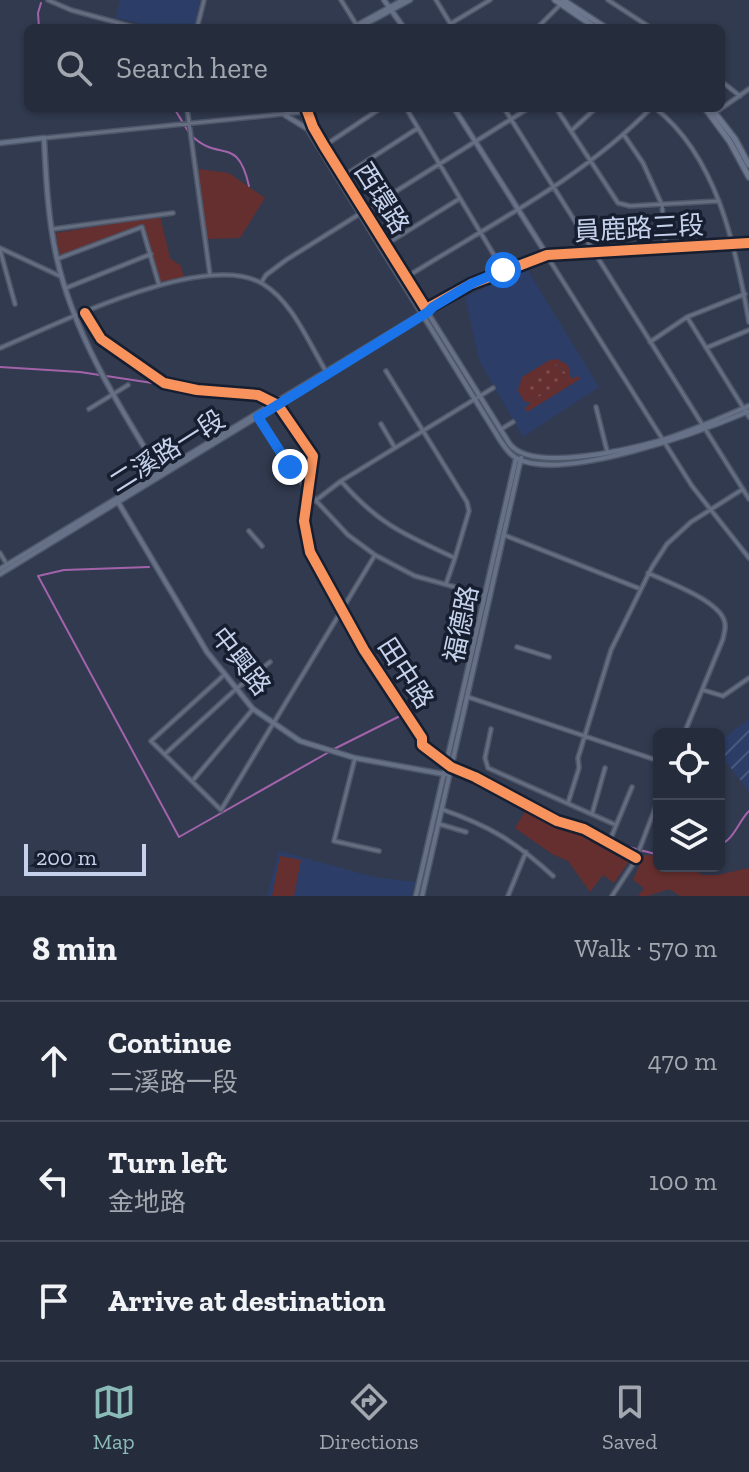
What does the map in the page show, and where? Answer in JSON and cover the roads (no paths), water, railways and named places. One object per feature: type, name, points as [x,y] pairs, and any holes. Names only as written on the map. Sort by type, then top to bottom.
[{"type":"main road","points":[[560,1],[591,24]]},
{"type":"main road","points":[[560,1],[599,24]]},
{"type":"main road","points":[[713,112],[735,139],[749,165]]},
{"type":"main road","points":[[713,112],[749,177]]},
{"type":"street","points":[[48,0],[71,10],[122,24]]},
{"type":"street","points":[[198,24],[204,0]]},
{"type":"street","points":[[341,0],[355,24]]},
{"type":"street","points":[[384,0],[401,24]]},
{"type":"street","points":[[391,9],[403,0]]},
{"type":"street","points":[[363,24],[410,0]]},
{"type":"street","points":[[436,0],[451,24]]},
{"type":"street","points":[[455,24],[490,0]]},
{"type":"street","points":[[608,0],[645,24]]},
{"type":"street","points":[[541,24],[560,1]]},
{"type":"street","points":[[725,84],[740,96]]},
{"type":"street","points":[[725,105],[749,89]]},
{"type":"street","points":[[188,112],[210,276]]},
{"type":"street","points":[[285,115],[289,112]]},
{"type":"street","points":[[0,143],[296,112]]},
{"type":"street","name":"西環路","points":[[304,112],[309,131],[322,147]]},
{"type":"street","name":"西環路","points":[[305,112],[322,147],[478,397],[519,456]]},
{"type":"street","points":[[322,147],[375,112]]},
{"type":"street","points":[[408,112],[503,270]]},
{"type":"street","name":"員鹿路三段","points":[[457,112],[547,255],[749,243]]},
{"type":"street","points":[[507,112],[749,499]]},
{"type":"street","points":[[261,283],[266,275],[286,260],[523,112]]},
{"type":"street","points":[[559,112],[618,203],[625,206],[719,201]]},
{"type":"street","points":[[571,131],[592,112]]},
{"type":"street","points":[[404,278],[589,162],[649,112]]},
{"type":"street","points":[[659,112],[673,122],[683,135],[719,201],[733,244],[749,322]]},
{"type":"street","points":[[285,115],[309,131]]},
{"type":"street","points":[[341,177],[418,128]]},
{"type":"street","points":[[624,135],[643,163],[662,205],[666,249]]},
{"type":"street","points":[[44,138],[57,259],[75,318],[103,376],[161,474]]},
{"type":"street","points":[[384,245],[459,199]]},
{"type":"street","points":[[53,229],[173,213]]},
{"type":"street","points":[[57,259],[142,227],[159,285]]},
{"type":"street","points":[[0,249],[62,277]]},
{"type":"street","points":[[0,249],[15,304]]},
{"type":"street","points":[[66,288],[151,254]]},
{"type":"street","points":[[547,255],[709,510],[749,558]]},
{"type":"street","name":"二溪路一段","points":[[0,572],[471,284],[547,255]]},
{"type":"street","points":[[0,348],[159,285],[210,276],[250,278],[261,283],[286,306],[327,372]]},
{"type":"street","points":[[0,284],[8,281]]},
{"type":"street","points":[[650,342],[687,317],[745,294]]},
{"type":"street","points":[[85,313],[101,339],[164,383],[197,390],[258,395],[273,405]]},
{"type":"street","points":[[519,456],[553,464],[583,462],[664,442],[747,411],[687,317]]},
{"type":"street","points":[[706,348],[749,330]]},
{"type":"street","points":[[386,371],[468,506],[446,584]]},
{"type":"street","points":[[89,409],[128,385]]},
{"type":"street","points":[[315,501],[341,481],[493,388]]},
{"type":"street","name":"西環路","points":[[478,397],[506,448],[519,456]]},
{"type":"street","name":"田中路","points":[[273,405],[299,432],[313,456],[304,521],[310,552],[384,682],[422,738],[422,745],[449,765],[557,821],[584,829],[638,853]]},
{"type":"street","points":[[596,407],[607,451]]},
{"type":"street","points":[[257,415],[308,492],[348,535],[375,555],[415,576],[488,596]]},
{"type":"street","points":[[500,430],[513,422]]},
{"type":"street","points":[[381,424],[395,448]]},
{"type":"street","points":[[519,456],[555,460],[664,442]]},
{"type":"street","name":"福德路","points":[[419,896],[439,824],[449,765],[519,456]]},
{"type":"street","points":[[341,481],[363,507],[392,528],[455,558]]},
{"type":"street","points":[[568,803],[611,650],[648,573],[667,544],[709,510],[743,489]]},
{"type":"street","name":"中興路","points":[[117,501],[207,652],[253,709],[300,741],[355,758],[447,775]]},
{"type":"street","points":[[249,531],[262,546]]},
{"type":"street","points":[[503,535],[640,588]]},
{"type":"street","points":[[0,553],[8,567]]},
{"type":"street","points":[[224,675],[151,741],[221,810],[375,555]]},
{"type":"street","points":[[648,573],[704,600],[724,617],[726,627],[723,639],[687,728]]},
{"type":"street","name":"福德路","points":[[449,765],[468,697],[488,596]]},
{"type":"street","points":[[517,647],[549,657]]},
{"type":"street","points":[[165,754],[270,662]]},
{"type":"street","points":[[703,690],[723,696],[749,678]]},
{"type":"street","points":[[468,697],[653,759]]},
{"type":"street","points":[[193,781],[253,709]]},
{"type":"street","points":[[491,729],[485,764],[496,772],[616,825]]},
{"type":"street","points":[[355,758],[334,841],[379,851]]},
{"type":"street","points":[[592,814],[605,768]]},
{"type":"street","name":"福德路","points":[[419,896],[447,775]]},
{"type":"street","points":[[609,842],[632,787]]},
{"type":"street","points":[[612,896],[638,853],[658,800]]},
{"type":"street","points":[[441,809],[473,820],[510,839],[553,876]]},
{"type":"street","points":[[439,824],[466,832]]},
{"type":"street","points":[[508,896],[526,852]]},
{"type":"waterway","points":[[39,24],[41,3]]},
{"type":"waterway","points":[[176,112],[188,131]]},
{"type":"waterway","points":[[192,136],[211,148],[233,154],[239,160],[249,186]]},
{"type":"waterway","points":[[0,367],[80,372],[258,399],[279,411],[288,422]]},
{"type":"waterway","points":[[303,444],[308,454],[305,484]]},
{"type":"waterway","points":[[304,490],[302,520],[310,559],[353,639],[420,741],[458,768]]},
{"type":"waterway","points":[[149,567],[64,570],[38,576],[179,837],[329,752]]},
{"type":"waterway","points":[[334,749],[400,716]]},
{"type":"waterway","points":[[542,811],[597,831],[605,839]]},
{"type":"waterway","points":[[725,842],[749,811]]},
{"type":"waterway","points":[[610,842],[653,853]]}]
